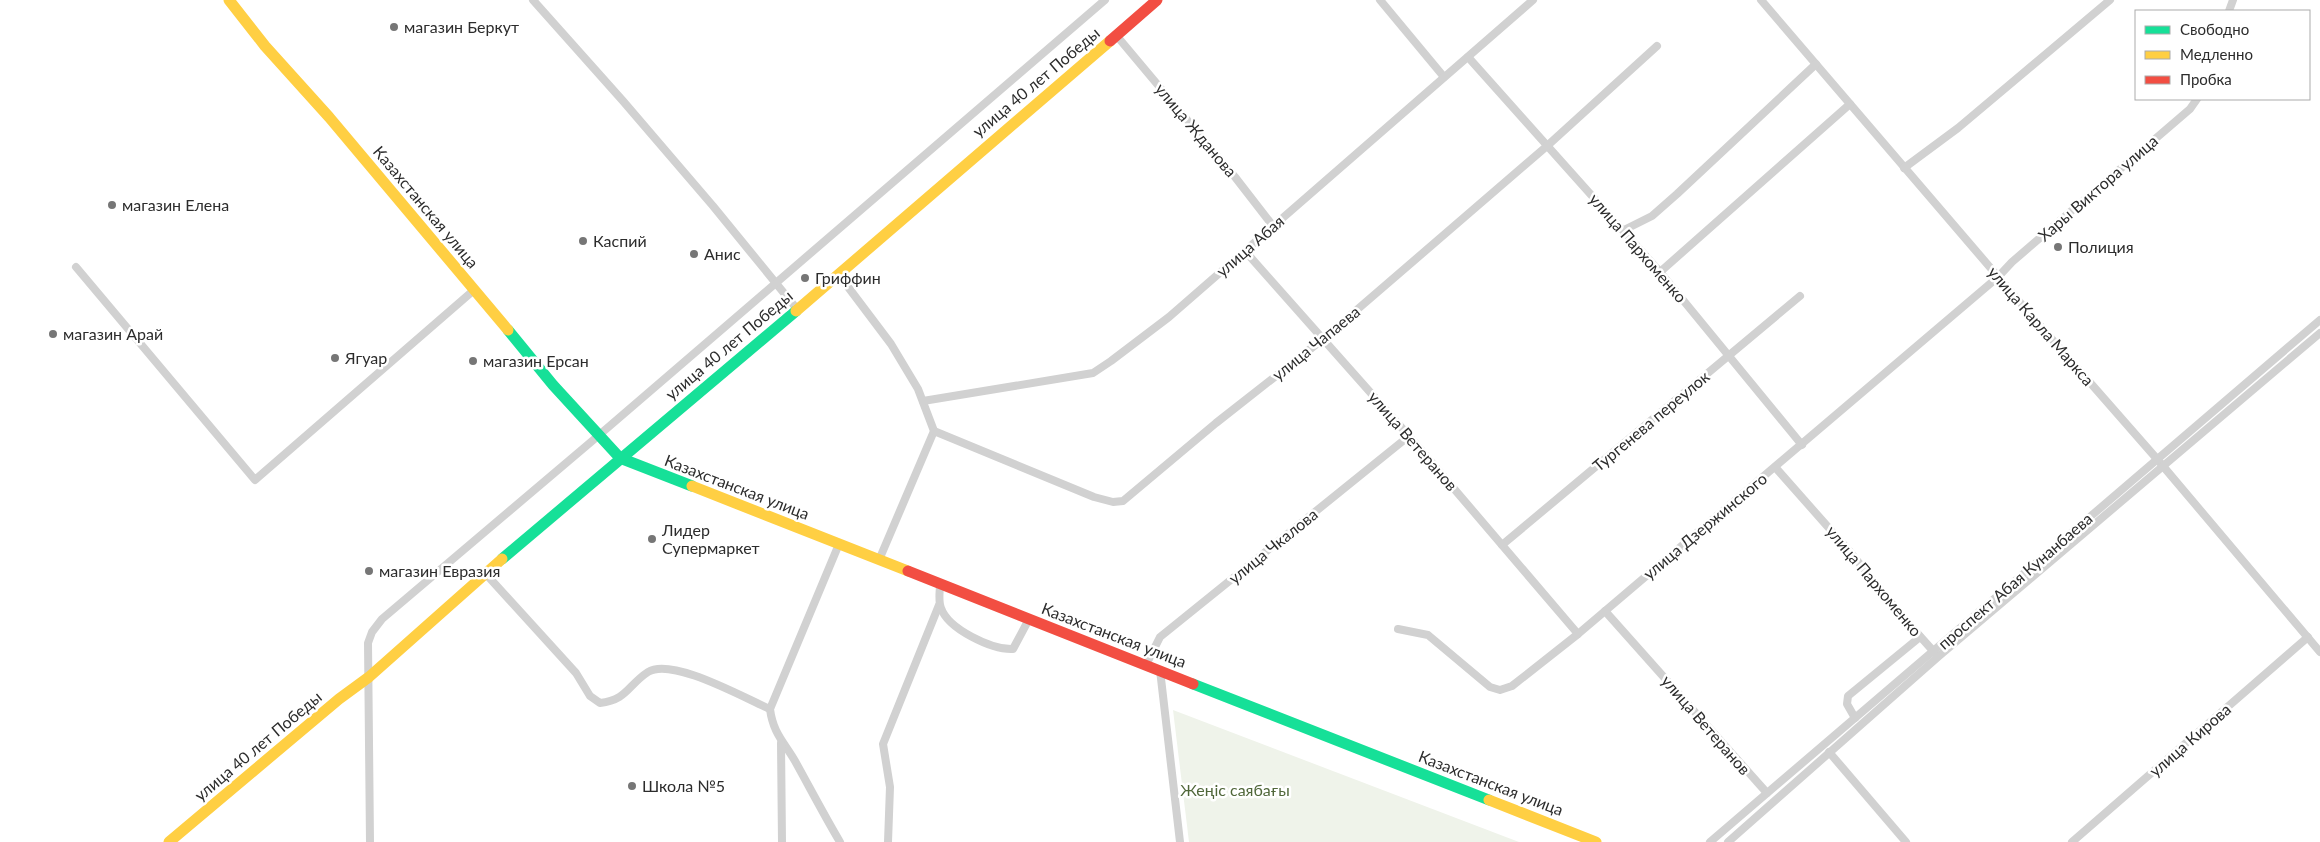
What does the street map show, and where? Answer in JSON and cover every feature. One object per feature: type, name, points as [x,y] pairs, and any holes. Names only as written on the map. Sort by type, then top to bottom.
[{"type":"street","name":"Казахстанская улица","points":[[229,0],[265,46],[329,117],[598,436],[620,458],[1596,842]]},
{"type":"street","points":[[533,0],[623,100],[739,236],[797,309]]},
{"type":"street","name":"улица 40 лет Победы","points":[[369,677],[368,643],[372,632],[382,619],[1105,0]]},
{"type":"street","name":"улица 40 лет Победы","points":[[169,842],[369,677],[484,572],[839,275],[1157,0]]},
{"type":"street","points":[[1380,0],[1444,77]]},
{"type":"street","name":"улица Абая","points":[[923,401],[1093,373],[1112,361],[1169,317],[1533,0]]},
{"type":"street","name":"улица Карла Маркса","points":[[1761,0],[1998,277],[2164,466],[2320,652]]},
{"type":"street","points":[[1904,168],[1958,128],[2110,0]]},
{"type":"street","name":"улица Жданова","points":[[1116,35],[1274,226]]},
{"type":"street","name":"улица Чапаева","points":[[934,431],[1094,497],[1113,502],[1123,501],[1216,423],[1324,339],[1548,146],[1657,46]]},
{"type":"street","name":"улица Пархоменко","points":[[1468,57],[1624,230],[1802,445]]},
{"type":"street","points":[[1624,230],[1652,216],[1816,64]]},
{"type":"street","name":"Хары Виктора улица","points":[[1998,277],[2012,262],[2190,109],[2196,100]]},
{"type":"street","points":[[1660,272],[1850,104]]},
{"type":"street","name":"улица Ветеранов","points":[[1245,251],[1410,436],[1578,634]]},
{"type":"street","points":[[76,268],[255,480],[474,290]]},
{"type":"street","points":[[839,275],[891,344],[918,389],[934,431],[879,560]]},
{"type":"street","name":"улица Дзержинского","points":[[1398,629],[1428,635],[1490,687],[1500,690],[1512,686],[1578,634],[1998,277]]},
{"type":"street","name":"Тургенева переулок","points":[[1502,545],[1800,296]]},
{"type":"street","name":"проспект Абая Кунанбаева","points":[[1728,842],[1936,654],[2157,459],[2320,320]]},
{"type":"street","name":"проспект Абая Кунанбаева","points":[[1710,842],[1855,718],[1936,654],[2164,466],[2320,333]]},
{"type":"street","name":"улица Чкалова","points":[[1146,665],[1160,637],[1410,436]]},
{"type":"street","name":"улица Пархоменко","points":[[1775,467],[1936,654]]},
{"type":"street","points":[[782,842],[781,743],[770,709],[839,544]]},
{"type":"street","points":[[484,572],[576,673],[590,696],[600,703],[625,695],[649,671],[664,667],[687,672],[770,709]]},
{"type":"street","points":[[888,842],[890,787],[883,744],[939,605],[940,584]]},
{"type":"street","points":[[939,605],[946,619],[962,631],[1006,649],[1013,649],[1029,619]]},
{"type":"street","name":"улица Ветеранов","points":[[1605,611],[1767,793]]},
{"type":"street","points":[[1855,718],[1847,704],[1848,696],[1920,637]]},
{"type":"street","name":"улица Кирова","points":[[2072,842],[2308,637]]},
{"type":"street","points":[[1160,670],[1180,842]]},
{"type":"street","points":[[369,677],[370,842]]},
{"type":"street","points":[[781,743],[794,760],[815,801],[840,842]]},
{"type":"street","points":[[1829,752],[1906,842]]},
{"type":"green space","name":"Жеңіс саябағы","points":[[1173,710],[1519,842],[1189,842]]},
{"type":"traffic: fast","points":[[502,559],[796,311]]},
{"type":"traffic: fast","points":[[508,330],[553,385],[620,458],[692,486]]},
{"type":"traffic: fast","points":[[1193,684],[1489,800]]},
{"type":"traffic: slow","points":[[229,0],[265,46],[329,117],[508,330]]},
{"type":"traffic: slow","points":[[796,311],[1110,41]]},
{"type":"traffic: slow","points":[[692,486],[908,571]]},
{"type":"traffic: slow","points":[[169,842],[339,699],[369,677],[502,559]]},
{"type":"traffic: slow","points":[[1489,800],[1596,842]]},
{"type":"traffic: jam","points":[[1110,41],[1157,0]]},
{"type":"traffic: jam","points":[[908,571],[1193,684]]},
{"type":"place","name":"магазин Беркут","points":[[394,27]]},
{"type":"place","name":"магазин Елена","points":[[112,205]]},
{"type":"place","name":"Каспий","points":[[583,241]]},
{"type":"place","name":"Полиция","points":[[2058,247]]},
{"type":"place","name":"Анис","points":[[694,254]]},
{"type":"place","name":"Гриффин","points":[[805,278]]},
{"type":"place","name":"магазин Арай","points":[[53,334]]},
{"type":"place","name":"Ягуар","points":[[335,358]]},
{"type":"place","name":"магазин Ерсан","points":[[473,361]]},
{"type":"place","name":"Лидер Супермаркет","points":[[652,539]]},
{"type":"place","name":"магазин Евразия","points":[[369,571]]},
{"type":"place","name":"Школа №5","points":[[632,786]]}]
